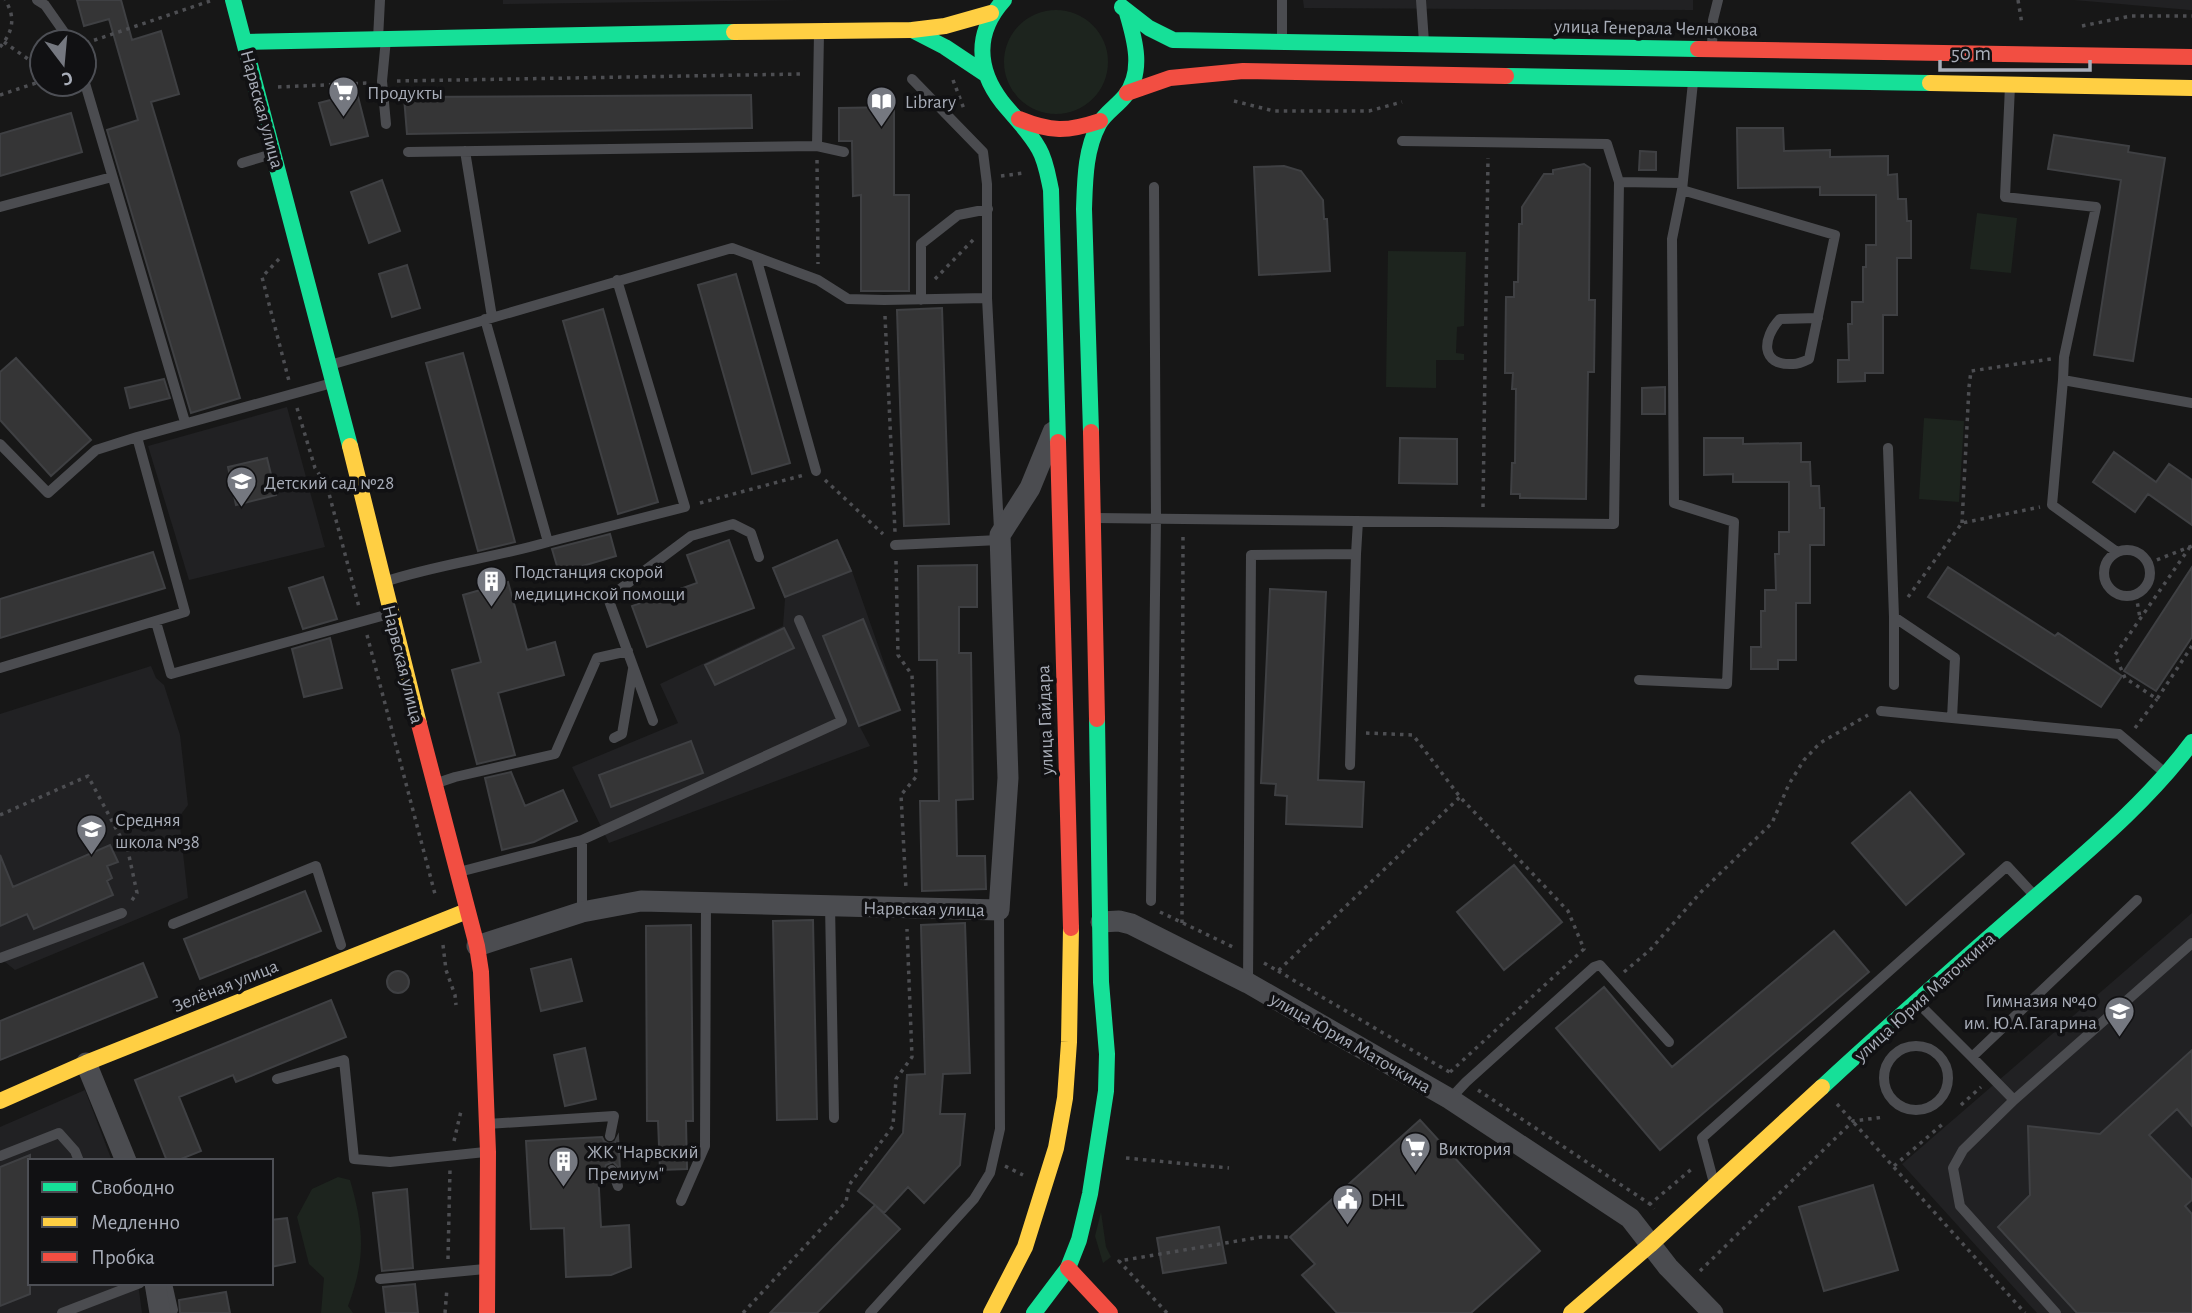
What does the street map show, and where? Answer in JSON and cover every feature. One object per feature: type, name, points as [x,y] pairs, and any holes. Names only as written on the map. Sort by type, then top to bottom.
[{"type":"main road","name":"Нарвская улица","points":[[233,0],[330,365],[456,873],[477,946],[481,972],[488,1152],[488,1313]]},
{"type":"main road","points":[[984,74],[983,30],[991,13],[1004,0]]},
{"type":"main road","name":"улица Гайдара","points":[[1034,1313],[1079,1240],[1090,1194],[1106,1091],[1107,1054],[1101,982],[1084,196],[1085,171],[1100,121],[1127,93],[1137,73],[1136,45],[1127,13],[1114,0]]},
{"type":"main road","points":[[245,42],[912,30],[945,26],[991,13]]},
{"type":"main road","name":"улица Генерала Челнокова","points":[[1127,13],[1174,40],[2192,57]]},
{"type":"main road","points":[[912,30],[945,47],[984,74]]},
{"type":"main road","points":[[1990,84],[2010,75],[2011,64],[2004,54]]},
{"type":"main road","points":[[1127,93],[1151,82],[1174,76],[1243,71],[2192,88]]},
{"type":"main road","name":"улица Гайдара","points":[[984,74],[992,90],[1019,119],[1041,150],[1051,190],[1071,913],[1069,1042],[1065,1098],[1056,1148],[1030,1250],[991,1313]]},
{"type":"main road","name":"улица Гайдара","points":[[1019,119],[1045,130],[1070,132],[1100,121]]},
{"type":"main road","name":"улица Юрия Маточкина","points":[[1570,1313],[1650,1245],[1916,1002],[2108,833],[2167,775],[2192,742]]},
{"type":"main road","name":"Зелёная улица","points":[[0,1101],[86,1063],[467,911]]},
{"type":"main road","points":[[1062,1265],[1110,1313]]},
{"type":"street","points":[[999,909],[1008,778],[1000,538],[1034,480],[1058,417]]},
{"type":"street","name":"Нарвская улица","points":[[477,946],[582,912],[641,901],[999,909]]},
{"type":"street","name":"улица Юрия Маточкина","points":[[1101,922],[1119,921],[1131,924],[1248,983],[1450,1099],[1630,1218],[1650,1245],[1713,1313]]},
{"type":"street","points":[[86,1063],[125,1159]]},
{"type":"street","points":[[156,1285],[166,1312]]},
{"type":"lane","points":[[37,0],[45,5],[61,28]]},
{"type":"lane","points":[[380,0],[386,124]]},
{"type":"lane","points":[[1282,0],[1283,41]]},
{"type":"lane","points":[[1421,0],[1424,44]]},
{"type":"lane","points":[[1712,49],[1713,20],[1718,0]]},
{"type":"lane","points":[[817,146],[819,30]]},
{"type":"lane","points":[[895,545],[1000,538],[988,298],[988,209],[983,152],[912,79]]},
{"type":"lane","points":[[1639,680],[1727,684],[1734,522],[1674,503],[1672,239],[1682,186],[1693,79]]},
{"type":"lane","points":[[2010,84],[2005,197],[2096,206],[2064,357],[2052,505],[2117,552]]},
{"type":"lane","points":[[89,98],[185,422]]},
{"type":"lane","points":[[1093,517],[1614,524],[1619,182],[1606,144],[1402,141]]},
{"type":"lane","points":[[408,152],[817,146],[844,152]]},
{"type":"lane","points":[[465,151],[489,318],[548,542]]},
{"type":"lane","points":[[242,163],[275,153]]},
{"type":"lane","points":[[0,208],[112,177]]},
{"type":"lane","points":[[1619,182],[1682,186],[1835,235],[1810,359],[1793,364],[1774,361],[1768,355],[1766,341],[1771,328],[1780,319],[1818,318]]},
{"type":"lane","points":[[1154,187],[1155,906]]},
{"type":"lane","points":[[921,295],[921,244],[958,215],[988,209]]},
{"type":"lane","points":[[330,365],[732,248],[818,280],[848,299],[884,300],[921,295],[988,298]]},
{"type":"lane","points":[[755,257],[816,471]]},
{"type":"lane","points":[[384,582],[405,575],[507,554],[685,507],[617,281]]},
{"type":"lane","points":[[2063,380],[2192,403]]},
{"type":"lane","points":[[0,444],[48,493],[96,450],[185,422],[334,382]]},
{"type":"lane","points":[[0,668],[186,612],[136,437]]},
{"type":"lane","points":[[1888,448],[1894,685]]},
{"type":"lane","points":[[1350,765],[1358,521]]},
{"type":"lane","points":[[653,721],[608,598],[691,536],[733,524],[751,533],[759,557]]},
{"type":"lane","points":[[2125,548],[2138,551],[2150,563],[2149,583],[2136,596],[2119,596],[2105,584],[2103,571],[2110,555],[2117,552],[2125,548]]},
{"type":"lane","points":[[1248,983],[1251,555],[1356,554]]},
{"type":"lane","points":[[156,622],[171,674],[392,613]]},
{"type":"lane","points":[[1894,617],[1955,658],[1952,718]]},
{"type":"lane","points":[[456,873],[582,840],[842,721],[799,620]]},
{"type":"lane","points":[[434,784],[555,754],[597,658],[628,651]]},
{"type":"lane","points":[[614,738],[622,734],[633,666]]},
{"type":"lane","points":[[1878,711],[2119,734],[2167,775]]},
{"type":"lane","points":[[582,840],[582,912]]},
{"type":"lane","points":[[173,924],[316,866],[341,945]]},
{"type":"lane","points":[[1714,1185],[1702,1138],[2007,866],[2035,897]]},
{"type":"lane","points":[[1972,1057],[2137,900]]},
{"type":"lane","points":[[681,1201],[705,1146],[706,902]]},
{"type":"lane","points":[[830,905],[834,1118]]},
{"type":"lane","points":[[870,1313],[974,1199],[990,1173],[1000,1129],[999,909]]},
{"type":"lane","points":[[0,958],[122,913]]},
{"type":"lane","points":[[2056,1313],[1960,1206],[1953,1168],[1963,1150],[2014,1100],[2192,943]]},
{"type":"lane","points":[[1450,1099],[1594,967],[1600,965],[1669,1042]]},
{"type":"lane","points":[[1916,1002],[2014,1100]]},
{"type":"lane","points":[[1873,1041],[1891,1058]]},
{"type":"lane","points":[[1908,1047],[1928,1048],[1937,1054],[1948,1072],[1945,1092],[1939,1101],[1920,1110],[1909,1109],[1891,1098],[1884,1078],[1891,1058],[1908,1047]]},
{"type":"lane","points":[[277,1079],[344,1060],[354,1159],[390,1162],[488,1152]]},
{"type":"lane","points":[[487,1124],[614,1116],[610,1136]]},
{"type":"lane","points":[[0,1156],[59,1133],[75,1151],[78,1159]]},
{"type":"lane","points":[[612,1170],[618,1186]]},
{"type":"lane","points":[[380,1279],[488,1269]]},
{"type":"lane","points":[[62,1313],[131,1285]]},
{"type":"lane","points":[[166,1312],[167,1285]]},
{"type":"path","points":[[5,0],[12,17],[12,28],[2,44],[28,60]]},
{"type":"path","points":[[98,39],[209,0]]},
{"type":"path","points":[[2018,0],[2022,24]]},
{"type":"path","points":[[2082,26],[2131,16],[2192,16]]},
{"type":"path","points":[[945,47],[942,64],[967,112]]},
{"type":"path","points":[[278,87],[383,81],[811,74]]},
{"type":"path","points":[[0,94],[28,85]]},
{"type":"path","points":[[1234,101],[1274,111],[1369,111],[1402,102]]},
{"type":"path","points":[[1483,523],[1488,142]]},
{"type":"path","points":[[817,146],[818,280]]},
{"type":"path","points":[[1004,174],[1028,173]]},
{"type":"path","points":[[921,295],[969,242],[987,230]]},
{"type":"path","points":[[279,258],[262,277],[316,468],[327,486],[438,906]]},
{"type":"path","points":[[743,1313],[846,1202],[849,1185],[893,1126],[896,1079],[912,1057],[901,795],[916,777],[912,675],[898,655],[884,300]]},
{"type":"path","points":[[1894,617],[1962,523],[1971,371],[2064,357]]},
{"type":"path","points":[[685,507],[816,471],[895,545]]},
{"type":"path","points":[[1962,523],[2052,505]]},
{"type":"path","points":[[1182,923],[1183,519]]},
{"type":"path","points":[[2150,563],[2191,546]]},
{"type":"path","points":[[2157,699],[2125,678],[2115,655],[2191,546]]},
{"type":"path","points":[[2136,596],[2140,619]]},
{"type":"path","points":[[2126,739],[2157,699],[2192,646]]},
{"type":"path","points":[[1614,981],[1650,950],[1701,892],[1772,822],[1789,784],[1804,760],[1820,743],[1878,711]]},
{"type":"path","points":[[1350,732],[1413,735],[1460,797],[1568,911],[1584,948],[1450,1073]]},
{"type":"path","points":[[0,815],[88,776],[128,850],[137,893],[122,913]]},
{"type":"path","points":[[1155,906],[1182,923],[1278,971],[1460,797]]},
{"type":"path","points":[[442,936],[446,970],[456,995],[457,1008]]},
{"type":"path","points":[[1962,1105],[1992,1077]]},
{"type":"path","points":[[1822,1087],[2025,1313]]},
{"type":"path","points":[[445,1313],[451,1156],[461,1109]]},
{"type":"path","points":[[1694,1277],[1853,1121],[1885,1117]]},
{"type":"path","points":[[1894,1166],[1945,1122]]},
{"type":"path","points":[[1126,1158],[1229,1168]]},
{"type":"path","points":[[993,1160],[1028,1177]]},
{"type":"path","points":[[1167,1313],[1119,1261],[1261,1237],[1290,1237]]},
{"type":"shaded area","points":[[503,0],[806,0],[503,4]]},
{"type":"shaded area","points":[[1303,0],[1693,0],[1693,10],[1304,8]]},
{"type":"shaded area","points":[[2074,0],[2192,0],[2192,10],[2190,10]]},
{"type":"shaded area","points":[[1056,10],[1076,14],[1093,25],[1104,42],[1108,62],[1104,82],[1093,99],[1076,110],[1056,114],[1036,110],[1019,99],[1008,82],[1004,62],[1008,42],[1019,25],[1036,14]]},
{"type":"shaded area","points":[[1977,213],[2017,218],[2011,273],[1970,269]]},
{"type":"shaded area","points":[[1388,251],[1466,252],[1464,326],[1457,327],[1456,353],[1464,354],[1464,360],[1436,360],[1436,388],[1386,387]]},
{"type":"shaded area","name":"Детский сад №28","points":[[287,407],[325,547],[189,580],[148,446]]},
{"type":"shaded area","points":[[1924,418],[1964,421],[1959,502],[1919,499]]},
{"type":"shaded area","points":[[838,539],[852,571],[901,711],[860,727],[870,746],[609,843],[572,767],[678,723],[660,684],[783,626],[785,599],[772,568]]},
{"type":"shaded area","name":"Средняя школа №38","points":[[151,666],[156,678],[164,685],[180,735],[188,805],[179,817],[188,898],[15,970],[0,958],[0,714]]},
{"type":"shaded area","name":"Гимназия №40 им. Ю.А.Гагарина","points":[[2192,913],[2192,1313],[2037,1313],[1902,1164]]},
{"type":"shaded area","points":[[85,1090],[111,1159],[28,1159],[28,1285],[138,1285],[142,1313],[0,1313],[0,1127]]},
{"type":"shaded area","points":[[338,1177],[350,1180],[358,1213],[360,1258],[348,1306],[353,1313],[321,1313],[324,1278],[309,1264],[297,1217],[312,1189]]},
{"type":"shaded area","points":[[1101,1212],[1106,1247],[1111,1257],[1103,1263],[1095,1236]]},
{"type":"building","points":[[77,0],[121,0],[132,40],[161,31],[179,94],[151,102],[240,398],[191,413],[107,130],[138,120],[109,19],[84,26]]},
{"type":"building","name":"Продукты","points":[[357,93],[368,136],[331,145],[319,103]]},
{"type":"building","points":[[751,95],[752,128],[407,134],[404,97]]},
{"type":"building","points":[[894,107],[894,195],[909,195],[909,291],[861,291],[861,195],[853,196],[852,141],[839,141],[839,108]]},
{"type":"building","points":[[71,113],[82,152],[0,176],[0,134]]},
{"type":"building","points":[[1737,128],[1783,128],[1784,151],[1830,150],[1830,157],[1888,156],[1888,175],[1897,174],[1898,199],[1906,199],[1907,221],[1911,221],[1911,258],[1897,258],[1897,315],[1883,315],[1883,373],[1865,373],[1865,381],[1838,382],[1838,360],[1849,360],[1848,324],[1852,324],[1852,302],[1863,302],[1866,245],[1876,245],[1876,195],[1820,195],[1820,187],[1738,188]]},
{"type":"building","points":[[2054,135],[2129,146],[2128,152],[2165,158],[2133,361],[2094,355],[2121,180],[2048,169]]},
{"type":"building","points":[[1640,151],[1656,152],[1656,170],[1639,170]]},
{"type":"building","points":[[1584,164],[1590,168],[1589,300],[1595,300],[1594,372],[1588,372],[1586,499],[1520,498],[1520,494],[1511,494],[1512,463],[1515,463],[1516,389],[1512,389],[1513,373],[1505,373],[1506,297],[1514,297],[1514,282],[1518,282],[1522,207],[1544,174],[1553,174],[1553,170]]},
{"type":"building","points":[[1284,166],[1301,171],[1323,200],[1324,219],[1327,219],[1330,271],[1259,275],[1254,167]]},
{"type":"building","points":[[382,180],[400,231],[369,243],[351,192]]},
{"type":"building","points":[[407,265],[420,308],[392,317],[379,274]]},
{"type":"building","points":[[736,274],[790,463],[752,474],[698,285]]},
{"type":"building","points":[[942,308],[949,524],[904,526],[897,310]]},
{"type":"building","points":[[603,309],[658,502],[618,514],[563,321]]},
{"type":"building","points":[[463,353],[515,542],[478,551],[426,363]]},
{"type":"building","points":[[16,358],[91,440],[51,476],[0,420],[0,372]]},
{"type":"building","points":[[164,379],[170,398],[130,408],[125,388]]},
{"type":"building","points":[[1665,387],[1665,414],[1642,414],[1642,388]]},
{"type":"building","points":[[1400,438],[1457,439],[1457,484],[1399,483]]},
{"type":"building","points":[[1704,438],[1743,438],[1743,444],[1801,443],[1801,462],[1810,462],[1811,486],[1819,486],[1820,508],[1824,508],[1824,545],[1810,545],[1810,603],[1796,603],[1796,660],[1778,660],[1778,669],[1751,669],[1751,647],[1761,647],[1761,611],[1765,611],[1765,590],[1776,590],[1775,554],[1779,554],[1779,532],[1789,532],[1789,482],[1733,482],[1733,474],[1704,475]]},
{"type":"building","points":[[2114,452],[2156,482],[2169,464],[2192,480],[2192,525],[2148,494],[2135,512],[2093,482]]},
{"type":"building","points":[[267,458],[276,495],[236,505],[228,467]]},
{"type":"building","points":[[610,534],[616,556],[559,573],[552,549]]},
{"type":"building","points":[[729,540],[754,608],[647,647],[632,606],[697,583],[687,555]]},
{"type":"building","points":[[837,540],[851,571],[785,597],[773,568]]},
{"type":"building","points":[[153,552],[165,588],[0,638],[0,599]]},
{"type":"building","points":[[977,565],[977,607],[959,607],[959,653],[971,653],[973,799],[956,800],[957,856],[985,856],[986,889],[922,891],[920,801],[939,801],[937,660],[919,660],[918,566]]},
{"type":"building","points":[[1948,567],[2055,636],[2058,633],[2122,676],[2101,707],[1928,597]]},
{"type":"building","points":[[2192,567],[2192,637],[2156,691],[2124,671]]},
{"type":"building","points":[[323,577],[337,619],[303,629],[289,588]]},
{"type":"building","points":[[508,582],[527,650],[555,642],[564,675],[498,693],[515,755],[477,764],[452,670],[481,662],[463,595]]},
{"type":"building","points":[[1270,589],[1326,592],[1318,780],[1364,782],[1362,827],[1286,824],[1287,796],[1275,795],[1276,784],[1261,783]]},
{"type":"building","points":[[863,619],[900,710],[859,726],[823,636]]},
{"type":"building","points":[[784,628],[794,648],[715,685],[705,665]]},
{"type":"building","points":[[330,638],[342,688],[304,697],[292,649]]},
{"type":"building","points":[[691,741],[703,773],[611,807],[599,775]]},
{"type":"building","points":[[511,772],[525,806],[563,790],[577,821],[534,842],[502,850],[485,778]]},
{"type":"building","points":[[1910,792],[1964,854],[1906,905],[1852,843]]},
{"type":"building","points":[[110,845],[118,862],[107,866],[112,878],[107,881],[113,895],[34,929],[27,914],[0,926],[0,855],[13,887]]},
{"type":"building","points":[[1514,865],[1562,922],[1504,970],[1457,912]]},
{"type":"building","points":[[305,891],[321,931],[200,979],[184,939]]},
{"type":"building","points":[[813,920],[817,1119],[777,1120],[773,921]]},
{"type":"building","points":[[965,923],[970,1073],[943,1074],[940,1114],[965,1114],[960,1165],[924,1203],[908,1187],[884,1213],[876,1206],[900,1229],[817,1313],[770,1313],[875,1205],[858,1191],[903,1133],[907,1075],[925,1074],[921,925]]},
{"type":"building","points":[[691,925],[693,1121],[686,1121],[687,1169],[660,1170],[658,1121],[647,1121],[646,926]]},
{"type":"building","points":[[1834,931],[1869,972],[1660,1150],[1556,1028],[1604,987],[1672,1067]]},
{"type":"building","points":[[571,959],[582,1001],[541,1011],[531,969]]},
{"type":"building","points":[[143,963],[157,997],[0,1060],[0,1021]]},
{"type":"building","points":[[398,971],[406,974],[409,982],[406,990],[398,993],[390,990],[387,982],[390,974]]},
{"type":"building","points":[[331,1000],[346,1037],[236,1082],[233,1075],[179,1097],[201,1151],[181,1159],[166,1159],[135,1080]]},
{"type":"building","points":[[585,1048],[596,1099],[565,1106],[554,1055]]},
{"type":"building","points":[[2192,1050],[2192,1126],[2177,1109],[2149,1135],[2192,1180],[2192,1200],[2185,1206],[2192,1214],[2192,1313],[2077,1313],[1998,1227],[2030,1195],[2028,1126],[2100,1134]]},
{"type":"building","name":"Виктория","points":[[1420,1120],[1540,1251],[1471,1313],[1337,1313],[1302,1275],[1315,1264],[1290,1237]]},
{"type":"building","name":"ЖК \"Нарвский Премиум\"","points":[[618,1136],[620,1169],[613,1162],[606,1165],[604,1170],[598,1171],[601,1227],[629,1225],[631,1267],[611,1275],[566,1277],[564,1228],[531,1229],[526,1141],[602,1137],[609,1144],[615,1142]]},
{"type":"building","points":[[30,1155],[30,1294],[0,1306],[0,1167]]},
{"type":"building","points":[[1873,1185],[1898,1270],[1824,1291],[1799,1207]]},
{"type":"building","points":[[407,1189],[413,1268],[382,1271],[373,1193]]},
{"type":"building","points":[[287,1218],[295,1262],[273,1267],[273,1220]]},
{"type":"building","points":[[1219,1227],[1226,1263],[1163,1273],[1157,1238]]},
{"type":"building","points":[[415,1284],[418,1313],[386,1313],[383,1287]]},
{"type":"building","points":[[226,1292],[230,1313],[180,1313],[179,1300]]},
{"type":"traffic: fast","points":[[233,0],[350,446]]},
{"type":"traffic: fast","points":[[1004,0],[988,25],[982,50],[987,76],[993,89],[1039,149],[1051,190],[1058,442]]},
{"type":"traffic: fast","points":[[1122,7],[1149,28],[1173,40],[1698,49]]},
{"type":"traffic: fast","points":[[1091,432],[1085,177],[1094,134],[1104,116],[1125,96],[1134,77],[1135,45],[1127,13]]},
{"type":"traffic: fast","points":[[912,30],[945,47],[984,73]]},
{"type":"traffic: fast","points":[[245,42],[734,32]]},
{"type":"traffic: fast","points":[[1506,76],[1930,83]]},
{"type":"traffic: fast","points":[[1034,1313],[1068,1268],[1079,1240],[1090,1194],[1106,1091],[1107,1054],[1101,982],[1097,719]]},
{"type":"traffic: fast","points":[[1822,1087],[2113,828],[2154,787],[2192,742]]},
{"type":"traffic: slow","points":[[734,32],[912,30],[945,26],[991,13]]},
{"type":"traffic: slow","points":[[1930,83],[2192,88]]},
{"type":"traffic: slow","points":[[350,446],[419,724]]},
{"type":"traffic: slow","points":[[0,1101],[86,1063],[467,911]]},
{"type":"traffic: slow","points":[[991,1313],[1025,1247],[1056,1148],[1065,1098],[1069,1042],[1071,928]]},
{"type":"traffic: slow","points":[[1571,1313],[1650,1245],[1822,1087]]},
{"type":"traffic: jam","points":[[1698,49],[2192,57]]},
{"type":"traffic: jam","points":[[1127,93],[1170,78],[1243,71],[1506,76]]},
{"type":"traffic: jam","points":[[1019,119],[1059,129],[1100,121]]},
{"type":"traffic: jam","points":[[1091,432],[1097,719]]},
{"type":"traffic: jam","points":[[1058,442],[1071,928]]},
{"type":"traffic: jam","points":[[419,724],[477,946],[481,972],[488,1152],[487,1313]]},
{"type":"traffic: jam","points":[[1068,1268],[1110,1313]]},
{"type":"place","name":"Продукты","points":[[344,119]]},
{"type":"place","name":"Library","points":[[882,128]]},
{"type":"place","name":"Детский сад №28","points":[[241,509]]},
{"type":"place","name":"Подстанция скорой медицинской помощи","points":[[491,609]]},
{"type":"place","name":"Средняя школа №38","points":[[92,857]]},
{"type":"place","name":"Гимназия №40 им. Ю.А.Гагарина","points":[[2120,1038]]},
{"type":"place","name":"Виктория","points":[[1415,1175]]},
{"type":"place","name":"ЖК \"Нарвский Премиум\"","points":[[564,1189]]},
{"type":"place","name":"DHL","points":[[1348,1226]]}]
